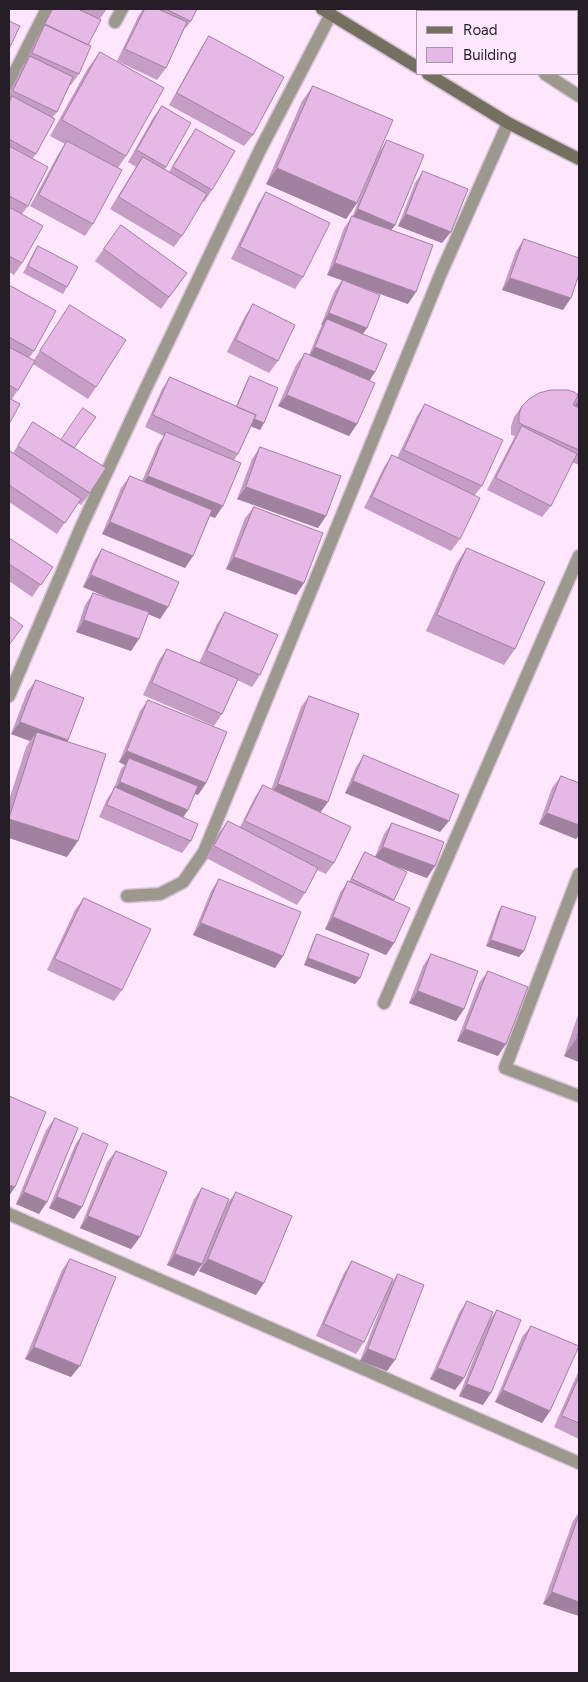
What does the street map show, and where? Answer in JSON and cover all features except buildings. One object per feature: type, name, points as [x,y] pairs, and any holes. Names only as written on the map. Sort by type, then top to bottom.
[{"type":"main road","points":[[327,11],[416,66]]},
{"type":"main road","points":[[430,75],[508,123],[579,159]]},
{"type":"street","points":[[9,84],[47,9]]},
{"type":"street","points":[[115,22],[122,9]]},
{"type":"street","points":[[9,696],[82,525],[327,11]]},
{"type":"street","points":[[548,75],[579,96]]},
{"type":"street","points":[[127,896],[160,894],[183,882],[204,852],[441,273],[508,123]]},
{"type":"street","points":[[384,1003],[579,556]]},
{"type":"street","points":[[579,874],[505,1068],[579,1096]]},
{"type":"street","points":[[9,1214],[579,1463]]}]
